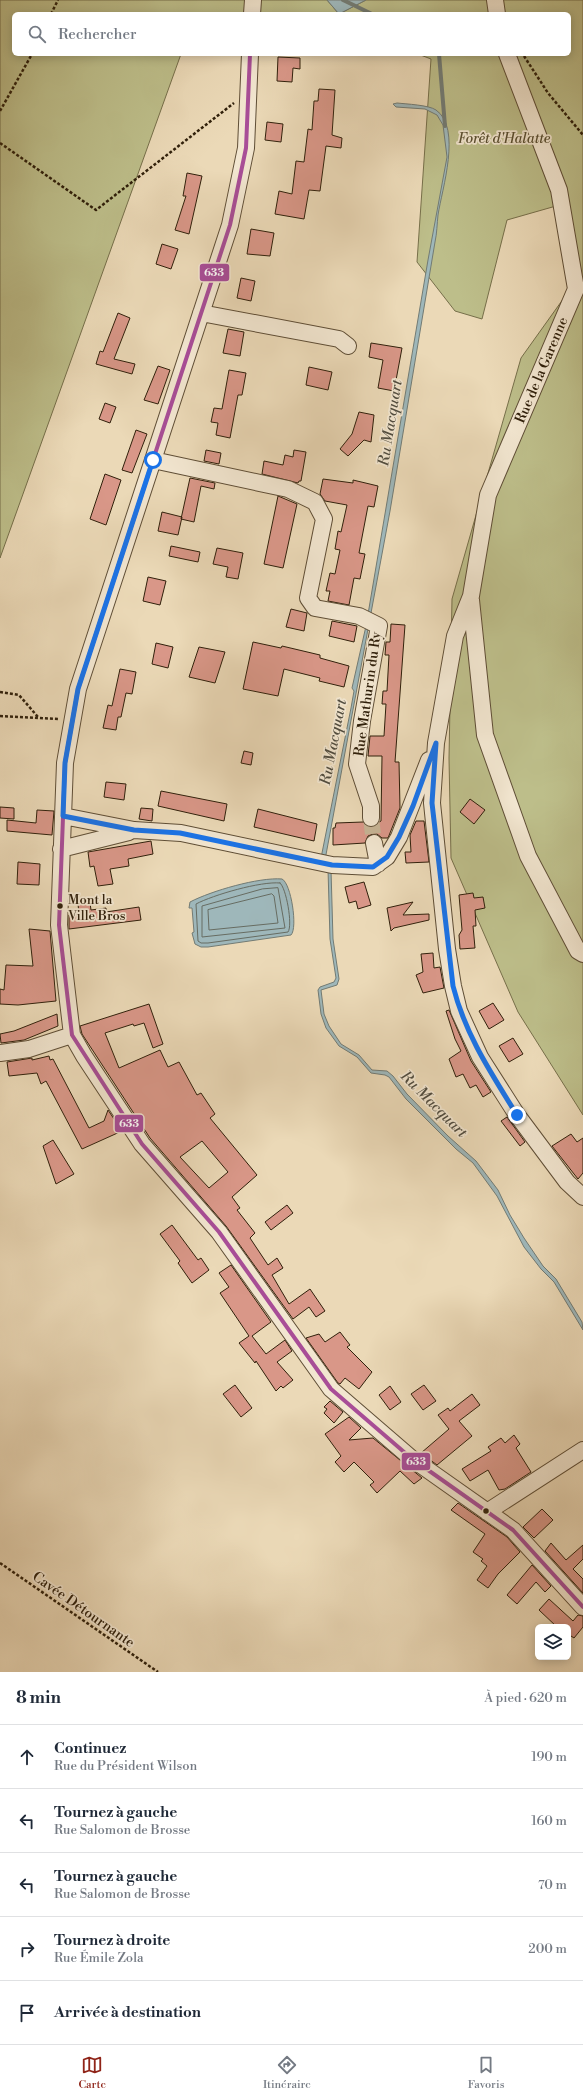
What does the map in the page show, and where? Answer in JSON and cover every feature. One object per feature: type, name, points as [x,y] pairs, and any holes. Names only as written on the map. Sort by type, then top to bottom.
[{"type":"street","points":[[252,12],[253,0]]},
{"type":"street","points":[[495,0],[497,12]]},
{"type":"street","points":[[250,56],[246,148],[230,224],[78,689],[65,763],[59,925],[72,1035],[84,1056],[142,1144],[219,1232],[331,1389],[412,1458],[512,1530],[583,1607]]},
{"type":"street","name":"Rue de la Garenne","points":[[471,596],[488,495],[576,289],[559,190],[508,56]]},
{"type":"street","points":[[201,313],[339,339],[348,346]]},
{"type":"street","name":"Rue Mathurin du Ry","points":[[153,460],[288,489],[315,502],[324,519],[308,598],[315,608],[359,616],[375,622],[379,626],[362,721],[357,764],[371,806],[371,818]]},
{"type":"street","points":[[471,596],[455,636],[436,743],[432,803],[447,949],[453,986],[459,1012],[480,1057],[517,1115],[567,1182],[583,1197]]},
{"type":"street","points":[[471,596],[485,736],[528,856],[578,951],[583,954]]},
{"type":"street","points":[[63,816],[134,830],[180,833],[332,865],[373,867],[387,857],[399,837],[413,806],[436,743]]},
{"type":"street","points":[[61,849],[134,830]]},
{"type":"street","points":[[374,844],[378,864]]},
{"type":"street","points":[[0,1054],[29,1049],[72,1035]]},
{"type":"street","points":[[482,1508],[583,1450]]},
{"type":"path","points":[[52,12],[58,0]]},
{"type":"path","points":[[0,111],[31,56]]},
{"type":"path","points":[[524,56],[548,92],[583,135]]},
{"type":"path","points":[[0,142],[96,210],[248,92]]},
{"type":"path","points":[[0,692],[19,695],[38,718]]},
{"type":"path","points":[[0,716],[73,719]]},
{"type":"path","name":"Cavée Détournante","points":[[0,1563],[158,1672]]},
{"type":"green space","points":[[0,0],[327,0],[337,12],[12,12],[12,56],[180,56],[0,558]]},
{"type":"green space","name":"Forêt d'Halatte","points":[[366,0],[583,0],[583,1115],[518,1012],[451,858],[449,758],[452,599],[521,358],[581,274],[556,206],[507,220],[482,319],[455,311],[417,262],[431,59],[423,56],[571,56],[571,12],[343,12]]},
{"type":"water","points":[[327,0],[366,0],[343,12],[337,12]]},
{"type":"water","points":[[397,103],[423,106],[436,110],[444,119],[448,130],[448,160],[390,511],[325,860],[321,858],[351,708],[354,691],[352,688],[366,626],[447,157],[443,125],[437,115],[425,109],[396,107],[393,104]]},
{"type":"water","points":[[328,869],[331,870],[333,939],[339,979],[337,985],[321,990],[324,1014],[329,1026],[341,1044],[359,1055],[372,1070],[387,1071],[393,1076],[407,1094],[448,1136],[476,1161],[498,1190],[510,1215],[524,1238],[543,1266],[556,1279],[582,1322],[583,1330],[554,1282],[541,1269],[524,1247],[497,1196],[473,1163],[456,1149],[406,1099],[389,1077],[371,1073],[357,1057],[339,1046],[326,1028],[321,1014],[318,990],[320,987],[334,982],[336,978],[330,939]]},
{"type":"water","points":[[282,879],[288,888],[291,897],[294,915],[293,931],[291,935],[208,947],[201,947],[195,944],[192,933],[194,932],[192,908],[189,908],[190,902],[210,893],[248,882]]},
{"type":"building","points":[[278,57],[300,58],[300,69],[293,68],[292,82],[277,81]]},
{"type":"building","points":[[319,89],[335,90],[332,135],[342,138],[341,148],[326,146],[320,191],[309,190],[304,219],[275,214],[279,191],[292,194],[296,161],[304,162],[308,129],[312,130],[314,101],[318,101]]},
{"type":"building","points":[[267,122],[283,124],[281,142],[265,140]]},
{"type":"building","points":[[187,173],[202,176],[189,234],[175,230],[186,196],[183,196]]},
{"type":"building","points":[[251,229],[274,233],[270,256],[247,254]]},
{"type":"building","points":[[162,244],[178,249],[171,269],[156,264]]},
{"type":"building","points":[[241,278],[255,281],[251,301],[237,298]]},
{"type":"building","points":[[118,313],[130,318],[114,359],[135,364],[132,374],[96,364],[100,351],[103,352]]},
{"type":"building","points":[[228,329],[244,332],[240,356],[223,353]]},
{"type":"building","points":[[371,343],[402,348],[394,391],[378,388],[383,360],[369,357]]},
{"type":"building","points":[[158,366],[170,370],[158,404],[144,400]]},
{"type":"building","points":[[309,367],[332,372],[328,390],[306,385]]},
{"type":"building","points":[[229,370],[246,373],[242,395],[238,395],[230,438],[216,435],[218,423],[211,422],[214,408],[222,409]]},
{"type":"building","points":[[105,403],[116,407],[110,423],[99,419]]},
{"type":"building","points":[[359,412],[374,415],[371,442],[364,440],[348,456],[340,449],[352,434]]},
{"type":"building","points":[[136,430],[147,434],[132,473],[122,470]]},
{"type":"building","points":[[206,450],[221,453],[219,464],[204,461]]},
{"type":"building","points":[[294,450],[306,452],[301,481],[298,483],[262,474],[264,461],[283,465],[285,455],[293,457]]},
{"type":"building","points":[[105,474],[121,480],[106,525],[90,519]]},
{"type":"building","points":[[190,478],[215,483],[214,489],[201,486],[194,522],[181,519]]},
{"type":"building","points":[[323,479],[353,483],[353,480],[378,486],[374,507],[368,506],[359,553],[365,554],[360,579],[354,578],[349,605],[328,601],[330,591],[326,591],[330,573],[335,574],[340,550],[335,549],[338,531],[341,532],[347,505],[325,501],[320,494]]},
{"type":"building","points":[[278,496],[297,504],[283,568],[264,564]]},
{"type":"building","points":[[162,512],[182,517],[178,535],[158,531]]},
{"type":"building","points":[[171,546],[200,552],[198,562],[169,556]]},
{"type":"building","points":[[217,548],[243,553],[238,579],[226,577],[228,567],[213,564]]},
{"type":"building","points":[[148,577],[166,581],[160,605],[143,601]]},
{"type":"building","points":[[291,609],[307,613],[304,631],[286,627]]},
{"type":"building","points":[[332,621],[357,626],[354,642],[329,636]]},
{"type":"building","points":[[391,624],[405,625],[395,762],[399,762],[400,808],[388,838],[382,838],[377,834],[373,834],[368,836],[365,843],[333,845],[333,828],[335,828],[336,823],[363,822],[371,827],[381,821],[382,756],[368,756],[370,736],[384,736],[386,704],[382,704],[383,691],[387,691],[389,655],[385,655],[386,642],[390,642]]},
{"type":"building","points":[[253,642],[281,648],[282,646],[320,655],[320,658],[349,666],[344,687],[319,681],[320,678],[284,669],[278,696],[243,689]]},
{"type":"building","points":[[156,643],[173,647],[168,668],[152,664]]},
{"type":"building","points":[[199,647],[225,652],[215,683],[189,677]]},
{"type":"building","points":[[120,669],[136,672],[132,694],[126,693],[121,717],[118,717],[116,730],[103,728],[108,705],[112,706]]},
{"type":"building","points":[[244,751],[253,753],[251,765],[241,763]]},
{"type":"building","points":[[106,782],[126,784],[124,800],[104,797]]},
{"type":"building","points":[[161,791],[227,804],[224,821],[158,806]]},
{"type":"building","points":[[470,799],[485,810],[474,824],[460,812]]},
{"type":"building","points":[[0,807],[14,808],[14,819],[0,818]]},
{"type":"building","points":[[141,808],[153,809],[152,821],[139,819]]},
{"type":"building","points":[[258,809],[317,824],[314,841],[254,827]]},
{"type":"building","points":[[37,810],[54,811],[52,835],[7,831],[7,820],[36,823]]},
{"type":"building","points":[[416,821],[424,821],[429,862],[406,863],[405,852],[411,852],[410,835]]},
{"type":"building","points":[[151,841],[153,854],[128,859],[129,866],[110,869],[113,884],[98,886],[94,866],[90,867],[88,852]]},
{"type":"building","points":[[18,862],[40,864],[39,885],[17,884]]},
{"type":"building","points":[[364,882],[371,905],[358,909],[356,901],[349,903],[345,887]]},
{"type":"building","points":[[473,893],[474,898],[483,897],[485,908],[475,910],[476,926],[473,926],[475,948],[460,949],[459,935],[462,930],[459,895]]},
{"type":"building","points":[[413,902],[403,915],[429,914],[429,920],[394,928],[391,931],[387,908]]},
{"type":"building","points":[[90,903],[91,910],[106,908],[106,912],[139,907],[141,920],[69,929],[69,915],[79,914],[78,904]]},
{"type":"building","points":[[29,929],[50,931],[56,1001],[18,1005],[0,1004],[0,989],[4,990],[6,965],[33,966]]},
{"type":"building","points":[[433,953],[434,968],[440,967],[444,988],[423,993],[416,975],[423,972],[421,954]]},
{"type":"building","points":[[493,1003],[504,1020],[489,1029],[479,1011]]},
{"type":"building","points":[[149,1004],[163,1044],[153,1048],[144,1023],[134,1026],[133,1024],[105,1033],[119,1068],[160,1050],[168,1067],[179,1062],[197,1095],[201,1093],[215,1114],[210,1118],[257,1175],[232,1197],[240,1208],[237,1210],[255,1233],[250,1238],[268,1265],[277,1258],[283,1268],[272,1275],[289,1304],[310,1289],[325,1311],[316,1317],[309,1307],[293,1319],[226,1226],[150,1138],[82,1034],[80,1026]],"holes":[[[202,1141],[228,1172],[209,1188],[180,1157]]]},
{"type":"building","points":[[449,1010],[471,1061],[491,1092],[483,1097],[476,1085],[470,1088],[463,1074],[456,1077],[449,1059],[461,1051],[455,1039],[446,1011]]},
{"type":"building","points":[[57,1014],[58,1026],[24,1040],[1,1043],[0,1034],[14,1031]]},
{"type":"building","points":[[513,1038],[523,1054],[509,1062],[499,1046]]},
{"type":"building","points":[[49,1056],[50,1060],[53,1059],[89,1128],[104,1121],[108,1110],[122,1131],[82,1149],[46,1081],[41,1084],[37,1073],[9,1076],[7,1062],[32,1058],[32,1060]]},
{"type":"building","points":[[507,1117],[525,1142],[520,1146],[501,1121]]},
{"type":"building","points":[[571,1134],[577,1142],[583,1138],[583,1173],[578,1179],[552,1146]]},
{"type":"building","points":[[53,1140],[74,1174],[56,1184],[43,1146]]},
{"type":"building","points":[[287,1205],[293,1213],[271,1230],[265,1222]]},
{"type":"building","points":[[172,1225],[198,1260],[201,1258],[209,1270],[192,1283],[178,1263],[180,1261],[160,1234]]},
{"type":"building","points":[[231,1265],[271,1322],[252,1336],[266,1354],[285,1340],[292,1351],[277,1362],[293,1380],[283,1388],[281,1386],[276,1391],[256,1361],[255,1363],[239,1343],[249,1336],[220,1293],[229,1287],[219,1273]]},
{"type":"building","points":[[340,1332],[350,1345],[347,1347],[372,1372],[359,1389],[345,1378],[340,1384],[338,1383],[306,1338],[319,1334],[325,1342]]},
{"type":"building","points":[[235,1385],[252,1408],[241,1417],[223,1394]]},
{"type":"building","points":[[424,1385],[436,1401],[423,1410],[411,1394]]},
{"type":"building","points":[[390,1386],[401,1402],[390,1410],[379,1395]]},
{"type":"building","points":[[472,1394],[480,1405],[459,1421],[472,1436],[437,1465],[421,1453],[449,1429],[438,1415],[448,1408],[450,1411]]},
{"type":"building","points":[[330,1401],[343,1412],[334,1423],[324,1413],[327,1409],[324,1407]]},
{"type":"building","points":[[349,1417],[361,1428],[349,1440],[373,1438],[422,1478],[414,1484],[400,1471],[377,1493],[370,1485],[374,1482],[354,1462],[344,1472],[335,1462],[341,1456],[325,1434]]},
{"type":"building","points":[[514,1435],[520,1444],[516,1448],[531,1472],[505,1489],[499,1490],[488,1470],[470,1481],[462,1469],[491,1451],[488,1447],[501,1438],[505,1443]]},
{"type":"building","points":[[458,1503],[507,1537],[520,1552],[498,1574],[488,1588],[477,1580],[487,1566],[481,1561],[483,1559],[473,1552],[485,1534],[451,1510]]},
{"type":"building","points":[[542,1509],[553,1520],[534,1538],[523,1527]]},
{"type":"building","points":[[551,1543],[566,1560],[583,1545],[583,1559],[573,1569],[583,1579],[583,1593],[545,1551]]},
{"type":"building","points":[[532,1565],[551,1586],[545,1592],[536,1582],[517,1604],[507,1595]]},
{"type":"building","points":[[549,1599],[573,1621],[578,1615],[583,1616],[583,1627],[574,1638],[571,1636],[571,1624],[554,1624],[539,1610]]},
{"type":"waterway","name":"Ru Macquart","points":[[343,0],[368,12]]},
{"type":"waterway","name":"Ru Macquart","points":[[439,56],[445,126]]},
{"type":"tunnel","points":[[371,818],[374,843]]},
{"type":"transit line","name":"633","points":[[250,56],[246,148],[230,225],[78,689],[65,763],[59,925],[72,1035],[142,1144],[219,1232],[331,1389],[411,1458],[513,1530],[583,1607]]},
{"type":"place","name":"Mont la Ville Bros","points":[[60,906]]},
{"type":"route","points":[[153,460],[78,689],[65,763],[63,816],[134,830],[180,833],[332,865],[373,867],[387,857],[399,837],[413,806],[436,743],[432,803],[447,949],[453,986],[459,1012],[480,1057],[517,1115]]}]
